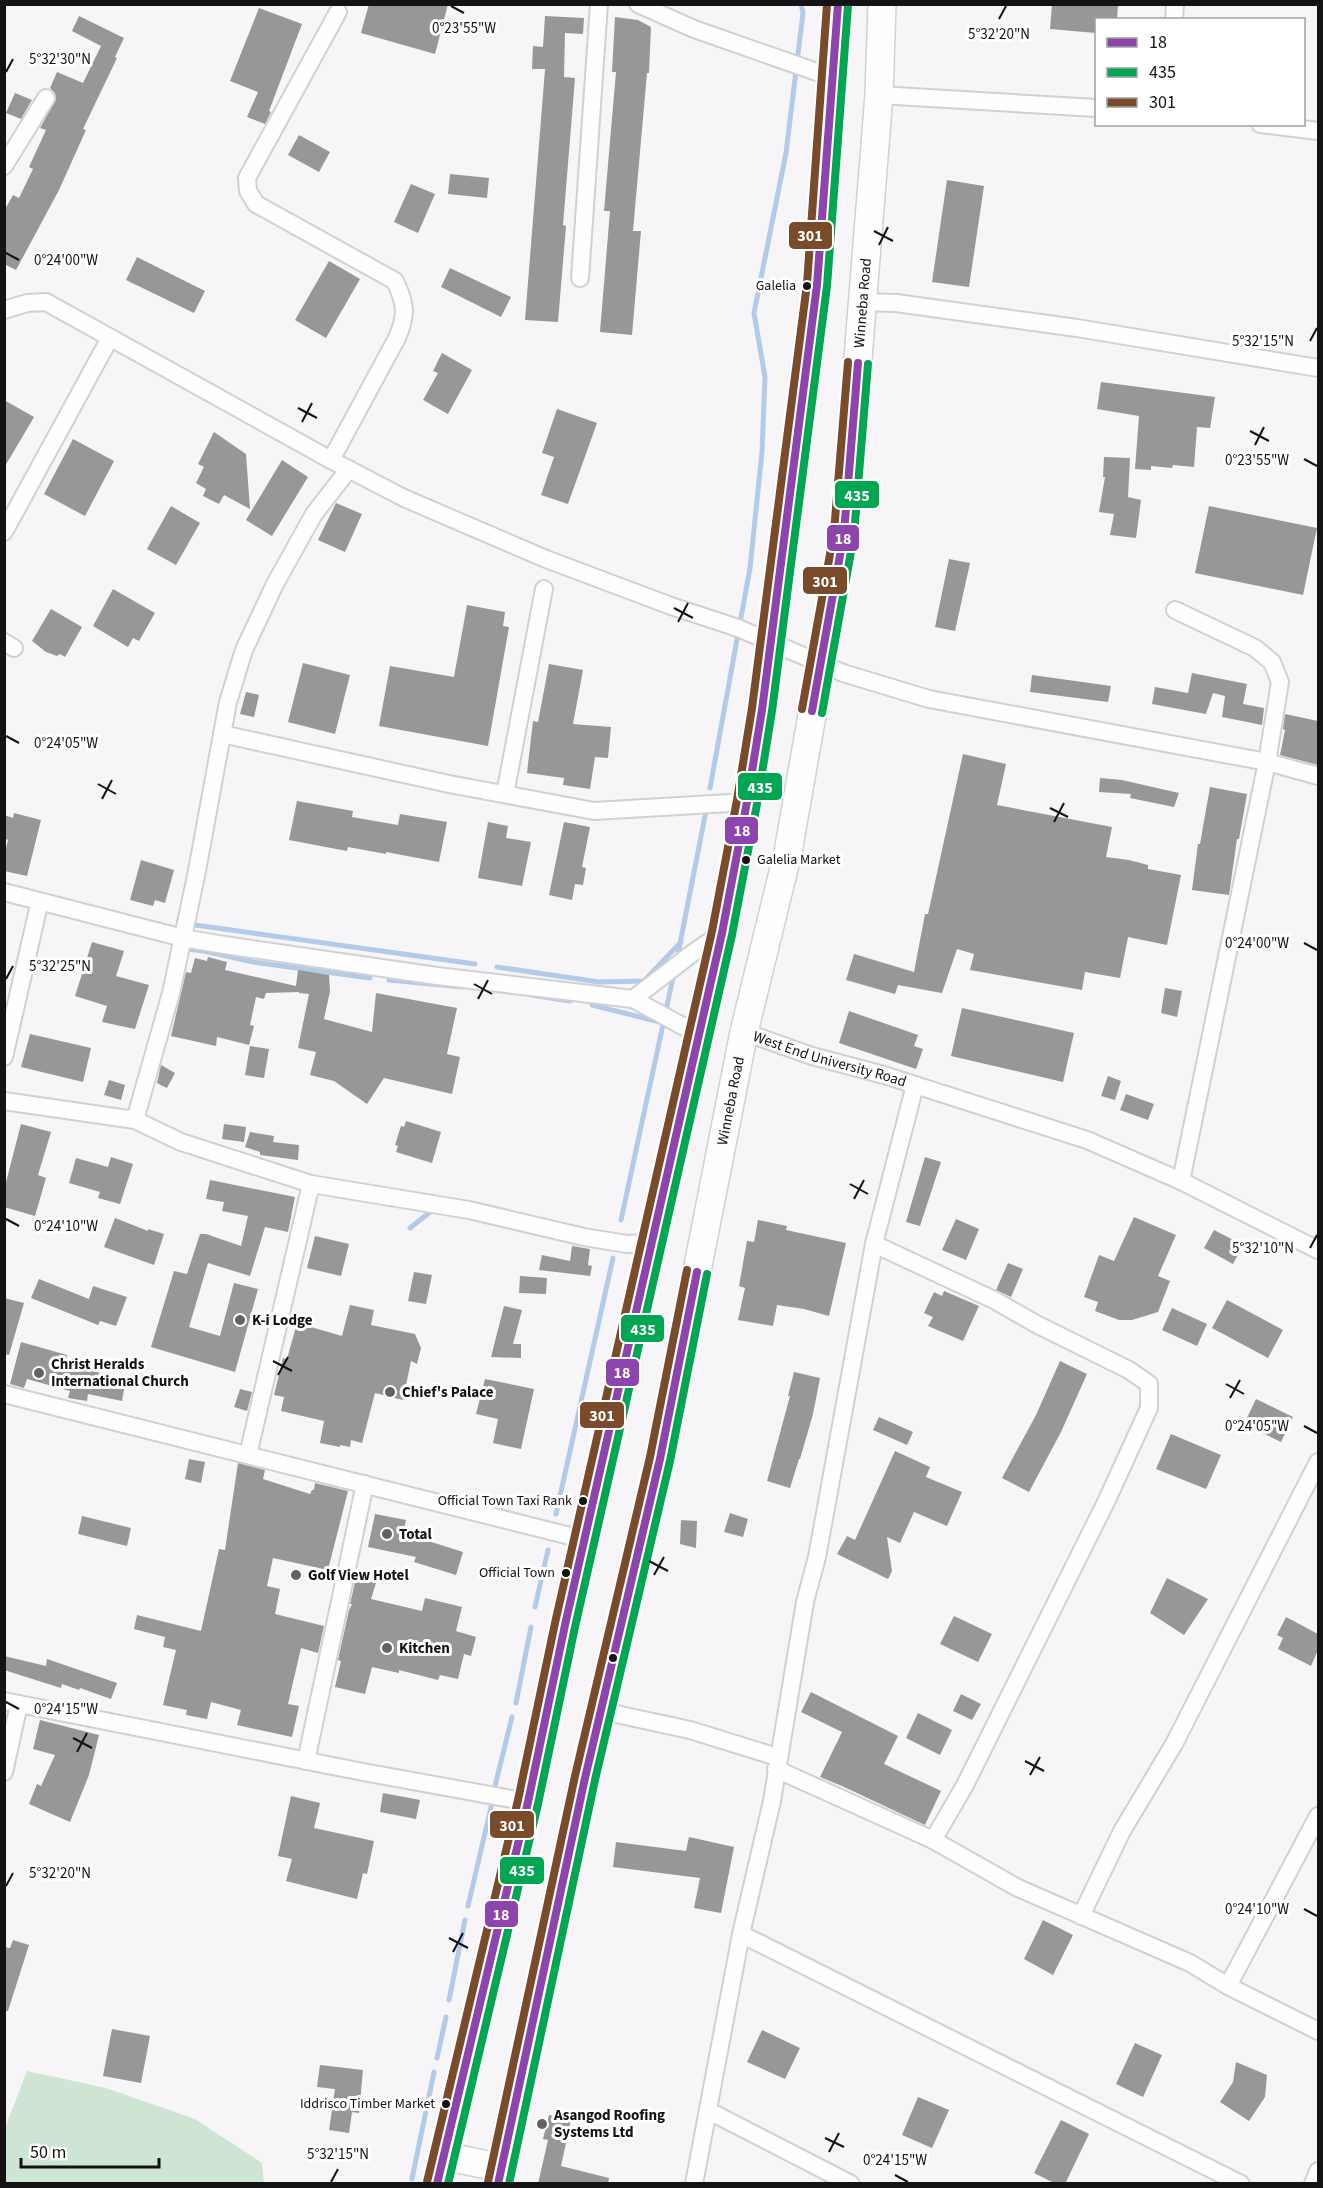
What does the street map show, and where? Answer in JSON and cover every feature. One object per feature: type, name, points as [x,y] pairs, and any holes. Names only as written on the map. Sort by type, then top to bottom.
[{"type":"highway","points":[[437,2184],[528,1802],[565,1625],[722,933],[747,802],[762,710],[816,296],[838,4]]},
{"type":"highway","name":"Winneba Road","points":[[500,2176],[585,1778],[660,1459],[744,1032],[788,852],[844,533],[879,94],[882,4]]},
{"type":"highway","points":[[444,2156],[500,2176]]},
{"type":"street","points":[[580,278],[598,4]]},
{"type":"street","points":[[638,4],[694,29],[831,77]]},
{"type":"street","points":[[331,460],[397,338],[404,322],[404,301],[395,281],[256,204],[248,191],[247,178],[338,12]]},
{"type":"street","points":[[879,94],[1095,108]]},
{"type":"street","points":[[4,166],[46,98]]},
{"type":"street","points":[[1277,126],[1318,131]]},
{"type":"street","points":[[4,310],[27,303],[46,302],[404,498],[546,559],[671,606],[738,628],[843,673],[928,699],[1267,762],[1318,777]]},
{"type":"street","points":[[863,302],[896,303],[1077,328],[1318,368]]},
{"type":"street","points":[[4,532],[110,338]]},
{"type":"street","points":[[135,1119],[157,1044],[183,938],[228,702],[244,650],[274,584],[314,514],[349,469]]},
{"type":"street","points":[[505,794],[544,589]]},
{"type":"street","points":[[1175,610],[1255,648],[1272,662],[1280,682],[1267,762],[1181,1181]]},
{"type":"street","points":[[222,734],[449,784],[594,811],[747,802]]},
{"type":"street","points":[[4,892],[183,938],[437,976],[633,999],[699,1035]]},
{"type":"street","points":[[4,1057],[39,905],[37,901]]},
{"type":"street","points":[[633,999],[722,933]]},
{"type":"street","name":"West End University Road","points":[[744,1032],[812,1056],[915,1085],[1087,1140],[1181,1181],[1318,1250]]},
{"type":"street","points":[[694,2184],[741,1934],[772,1801],[805,1602],[817,1557],[874,1244],[915,1085]]},
{"type":"street","points":[[4,1101],[135,1119],[181,1142],[311,1184],[469,1210],[591,1238],[627,1244],[652,1243]]},
{"type":"street","points":[[248,1455],[311,1184]]},
{"type":"street","points":[[874,1244],[994,1300],[1038,1325],[1130,1370],[1149,1384],[1149,1408],[1106,1502],[963,1787],[933,1840]]},
{"type":"street","points":[[4,1394],[586,1540]]},
{"type":"street","points":[[1081,1916],[1122,1831],[1174,1744],[1318,1462]]},
{"type":"street","points":[[306,1761],[365,1484]]},
{"type":"street","points":[[4,1772],[12,1703],[528,1802]]},
{"type":"street","points":[[602,1711],[690,1730],[777,1763],[933,1840],[1018,1888],[1190,1963],[1228,1986],[1318,2031]]},
{"type":"street","points":[[1228,1986],[1318,1819]]},
{"type":"street","points":[[741,1934],[1240,2184]]},
{"type":"street","points":[[709,2111],[851,2184]]},
{"type":"street","points":[[1313,2184],[1318,2171]]},
{"type":"green space","points":[[27,2071],[106,2088],[195,2119],[262,2163],[264,2183],[5,2183],[5,2128]]},
{"type":"building","points":[[369,4],[448,4],[435,54],[361,33]]},
{"type":"building","points":[[1052,4],[1118,4],[1117,18],[1095,18],[1095,33],[1050,29]]},
{"type":"building","points":[[259,8],[302,24],[265,124],[247,117],[258,92],[230,81]]},
{"type":"building","points":[[79,16],[124,38],[115,57],[117,58],[83,129],[86,130],[59,190],[16,270],[4,264],[4,211],[13,195],[19,198],[33,169],[29,167],[46,130],[40,128],[56,99],[55,93],[50,88],[57,72],[83,83],[101,46],[72,31]]},
{"type":"building","points":[[545,16],[584,18],[583,34],[565,33],[564,77],[575,78],[558,322],[525,320],[545,69],[532,69],[533,46],[543,47]]},
{"type":"building","points":[[615,17],[638,20],[651,27],[649,73],[647,73],[633,231],[641,231],[632,335],[600,332],[610,211],[604,211],[616,72],[612,72]]},
{"type":"building","points":[[15,93],[32,100],[21,119],[6,113]]},
{"type":"building","points":[[299,135],[330,152],[319,172],[288,155]]},
{"type":"building","points":[[450,174],[489,178],[487,198],[448,194]]},
{"type":"building","points":[[947,180],[984,186],[969,287],[932,282]]},
{"type":"building","points":[[411,184],[435,194],[418,233],[394,222]]},
{"type":"building","points":[[137,257],[205,291],[194,313],[126,280]]},
{"type":"building","points":[[329,261],[360,279],[326,338],[295,320]]},
{"type":"building","points":[[450,268],[511,297],[501,317],[441,287]]},
{"type":"building","points":[[442,353],[472,370],[448,414],[423,400],[438,373],[433,371]]},
{"type":"building","points":[[1101,382],[1215,397],[1210,428],[1197,427],[1194,467],[1173,465],[1172,468],[1151,466],[1151,470],[1135,469],[1139,416],[1097,409]]},
{"type":"building","points":[[4,400],[34,417],[4,468]]},
{"type":"building","points":[[557,409],[597,423],[568,504],[541,495],[554,457],[542,453]]},
{"type":"building","points":[[214,432],[246,454],[250,509],[224,495],[219,504],[203,496],[206,489],[196,483],[204,467],[198,464]]},
{"type":"building","points":[[73,439],[114,461],[85,516],[44,494]]},
{"type":"building","points":[[1104,457],[1130,458],[1128,497],[1141,500],[1136,538],[1110,535],[1114,514],[1099,512],[1105,477],[1103,477]]},
{"type":"building","points":[[282,460],[308,477],[272,536],[246,520]]},
{"type":"building","points":[[336,503],[362,514],[345,552],[318,540]]},
{"type":"building","points":[[171,506],[200,523],[176,565],[147,549]]},
{"type":"building","points":[[1209,506],[1317,528],[1303,595],[1195,573]]},
{"type":"building","points":[[949,559],[970,563],[955,631],[935,627]]},
{"type":"building","points":[[113,589],[155,613],[139,641],[133,638],[128,647],[93,626]]},
{"type":"building","points":[[467,605],[505,612],[503,626],[509,627],[488,746],[379,726],[390,666],[454,677]]},
{"type":"building","points":[[51,609],[82,627],[65,657],[46,652],[32,641]]},
{"type":"building","points":[[303,663],[350,675],[335,734],[288,722]]},
{"type":"building","points":[[549,664],[583,670],[573,724],[611,727],[608,758],[595,757],[590,789],[563,785],[564,778],[527,773],[533,721],[538,722]]},
{"type":"building","points":[[1192,673],[1247,684],[1243,704],[1264,708],[1262,725],[1222,717],[1225,696],[1213,693],[1206,714],[1152,704],[1155,687],[1188,693]]},
{"type":"building","points":[[1032,675],[1111,686],[1108,702],[1030,692]]},
{"type":"building","points":[[246,692],[259,695],[254,717],[240,714]]},
{"type":"building","points":[[1285,714],[1318,721],[1318,765],[1280,755],[1285,730],[1283,729]]},
{"type":"building","points":[[963,754],[1006,764],[997,805],[1112,827],[1106,857],[1129,860],[1148,865],[1148,869],[1181,875],[1167,945],[1128,937],[1120,978],[1085,972],[1082,990],[970,970],[974,954],[957,949],[942,993],[898,985],[895,994],[846,980],[854,954],[914,972],[925,914],[928,914]]},
{"type":"building","points":[[1100,778],[1122,780],[1179,793],[1174,807],[1130,798],[1131,794],[1099,792]]},
{"type":"building","points":[[1210,787],[1247,794],[1239,839],[1237,839],[1229,895],[1192,890],[1198,844],[1200,844]]},
{"type":"building","points":[[297,801],[353,811],[352,817],[398,825],[400,814],[447,822],[439,862],[348,847],[347,851],[289,840]]},
{"type":"building","points":[[14,813],[41,820],[27,876],[4,871],[4,856],[8,840],[4,838],[4,815],[13,818]]},
{"type":"building","points":[[488,822],[508,826],[506,838],[531,842],[522,886],[478,878]]},
{"type":"building","points":[[564,822],[590,827],[582,867],[586,868],[583,885],[575,884],[572,900],[549,895]]},
{"type":"building","points":[[141,860],[174,870],[165,903],[155,900],[153,906],[130,900]]},
{"type":"building","points":[[92,942],[124,951],[116,976],[149,985],[135,1029],[102,1022],[107,1006],[75,996]]},
{"type":"building","points":[[208,957],[227,962],[225,970],[296,986],[298,970],[329,975],[330,991],[324,1019],[372,1032],[376,993],[457,1008],[447,1054],[460,1057],[452,1094],[384,1078],[367,1104],[334,1081],[310,1075],[316,1052],[298,1048],[309,994],[266,993],[264,999],[256,997],[250,1025],[254,1026],[249,1045],[217,1037],[216,1046],[171,1036],[186,972],[191,973],[195,958],[207,961]]},
{"type":"building","points":[[1165,988],[1182,991],[1177,1017],[1161,1013]]},
{"type":"building","points":[[962,1008],[1074,1033],[1063,1082],[951,1056]]},
{"type":"building","points":[[849,1011],[918,1035],[914,1046],[923,1049],[916,1069],[839,1043]]},
{"type":"building","points":[[30,1034],[91,1048],[83,1082],[21,1067]]},
{"type":"building","points":[[250,1046],[269,1049],[264,1078],[245,1075]]},
{"type":"building","points":[[161,1065],[175,1073],[167,1088],[157,1083]]},
{"type":"building","points":[[1108,1076],[1121,1081],[1115,1100],[1101,1096]]},
{"type":"building","points":[[109,1080],[125,1085],[121,1100],[104,1095]]},
{"type":"building","points":[[1126,1094],[1154,1104],[1148,1120],[1120,1110]]},
{"type":"building","points":[[406,1121],[441,1132],[432,1163],[396,1152],[398,1146],[395,1145],[401,1126],[404,1127]]},
{"type":"building","points":[[21,1124],[51,1132],[38,1175],[46,1178],[35,1216],[4,1207],[4,1190]]},
{"type":"building","points":[[224,1124],[246,1127],[244,1142],[222,1139]]},
{"type":"building","points":[[250,1132],[274,1136],[273,1142],[299,1145],[298,1160],[260,1155],[260,1152],[245,1147]]},
{"type":"building","points":[[111,1157],[133,1164],[120,1204],[98,1198],[100,1192],[69,1183],[76,1158],[108,1167]]},
{"type":"building","points":[[925,1157],[941,1162],[920,1226],[906,1222]]},
{"type":"building","points":[[210,1180],[295,1197],[288,1232],[265,1227],[250,1276],[208,1263],[189,1327],[220,1336],[234,1283],[258,1289],[235,1372],[151,1347],[174,1271],[187,1274],[200,1234],[241,1246],[248,1216],[222,1211],[224,1202],[206,1199]]},
{"type":"building","points":[[1134,1217],[1176,1235],[1158,1276],[1170,1281],[1158,1312],[1132,1320],[1119,1320],[1095,1311],[1098,1302],[1084,1297],[1099,1255],[1114,1261]]},
{"type":"building","points":[[115,1218],[148,1231],[148,1229],[164,1234],[154,1265],[104,1247]]},
{"type":"building","points":[[956,1219],[979,1229],[966,1260],[942,1250]]},
{"type":"building","points":[[758,1220],[787,1226],[786,1230],[846,1243],[829,1316],[777,1305],[773,1326],[738,1320],[745,1288],[739,1286],[747,1241],[754,1242]]},
{"type":"building","points":[[1214,1230],[1243,1245],[1233,1264],[1204,1248]]},
{"type":"building","points":[[315,1236],[349,1244],[341,1276],[307,1268]]},
{"type":"building","points":[[572,1246],[590,1249],[588,1265],[592,1266],[590,1276],[539,1270],[542,1255],[570,1261]]},
{"type":"building","points":[[1008,1263],[1023,1269],[1011,1297],[996,1290]]},
{"type":"building","points":[[414,1272],[432,1275],[426,1304],[408,1301]]},
{"type":"building","points":[[520,1276],[547,1278],[546,1294],[519,1293]]},
{"type":"building","points":[[39,1279],[89,1299],[93,1286],[127,1297],[116,1326],[100,1321],[98,1325],[31,1298]]},
{"type":"building","points":[[944,1291],[979,1306],[963,1341],[928,1326],[933,1317],[924,1313],[934,1292],[942,1296]]},
{"type":"building","points":[[4,1298],[24,1303],[9,1355],[4,1354]]},
{"type":"building","points":[[1227,1300],[1283,1330],[1268,1358],[1212,1328]]},
{"type":"building","points":[[350,1305],[374,1310],[371,1325],[415,1334],[421,1348],[417,1364],[411,1361],[403,1400],[375,1393],[362,1443],[351,1440],[350,1447],[340,1445],[340,1447],[320,1443],[324,1421],[281,1411],[284,1397],[274,1395],[283,1358],[287,1359],[297,1323],[342,1336]]},
{"type":"building","points":[[504,1306],[522,1310],[513,1344],[521,1344],[521,1358],[491,1357]]},
{"type":"building","points":[[1172,1308],[1207,1324],[1197,1346],[1162,1330]]},
{"type":"building","points":[[21,1342],[67,1355],[66,1360],[100,1365],[98,1373],[126,1378],[122,1401],[88,1394],[87,1401],[68,1398],[70,1391],[27,1379],[24,1388],[10,1384]]},
{"type":"building","points":[[1060,1361],[1087,1374],[1061,1432],[1029,1492],[1002,1478],[1036,1415]]},
{"type":"building","points":[[794,1372],[820,1378],[813,1414],[790,1488],[767,1481],[790,1396],[788,1396]]},
{"type":"building","points":[[485,1379],[534,1389],[521,1449],[493,1443],[498,1419],[476,1414]]},
{"type":"building","points":[[240,1389],[252,1392],[247,1411],[234,1407]]},
{"type":"building","points":[[1256,1399],[1293,1417],[1281,1442],[1244,1424]]},
{"type":"building","points":[[879,1417],[913,1432],[907,1445],[873,1430]]},
{"type":"building","points":[[1171,1434],[1221,1455],[1206,1489],[1156,1469]]},
{"type":"building","points":[[895,1451],[930,1467],[926,1477],[962,1492],[947,1526],[914,1512],[900,1543],[887,1537],[892,1571],[888,1579],[837,1554],[847,1536],[855,1540]]},
{"type":"building","points":[[189,1459],[205,1462],[201,1483],[185,1479]]},
{"type":"building","points":[[238,1463],[265,1470],[263,1479],[310,1494],[314,1490],[315,1483],[348,1491],[328,1570],[273,1558],[267,1586],[280,1589],[275,1614],[324,1626],[318,1653],[301,1648],[288,1704],[299,1706],[292,1737],[237,1725],[241,1710],[211,1702],[207,1719],[186,1715],[187,1710],[163,1705],[176,1650],[163,1647],[165,1637],[134,1629],[137,1615],[201,1631],[219,1549],[225,1550]]},
{"type":"building","points":[[730,1513],[748,1519],[743,1537],[724,1532]]},
{"type":"building","points":[[375,1514],[406,1520],[403,1533],[463,1552],[456,1575],[414,1562],[416,1557],[368,1547]]},
{"type":"building","points":[[82,1516],[131,1528],[127,1546],[78,1534]]},
{"type":"building","points":[[681,1520],[697,1521],[696,1548],[680,1544]]},
{"type":"building","points":[[356,1578],[376,1583],[371,1599],[422,1611],[425,1598],[462,1607],[456,1631],[476,1637],[471,1656],[464,1654],[458,1679],[440,1675],[438,1680],[399,1670],[399,1673],[372,1667],[365,1694],[335,1687],[341,1661],[338,1660]]},
{"type":"building","points":[[1167,1578],[1208,1599],[1184,1635],[1150,1613]]},
{"type":"building","points":[[954,1616],[992,1634],[978,1662],[940,1644]]},
{"type":"building","points":[[1286,1617],[1318,1634],[1318,1650],[1311,1666],[1278,1649],[1283,1638],[1277,1635]]},
{"type":"building","points":[[4,1656],[46,1666],[47,1659],[117,1683],[111,1699],[62,1684],[61,1688],[4,1670]]},
{"type":"building","points":[[811,1692],[898,1736],[884,1764],[941,1791],[925,1825],[820,1777],[842,1732],[801,1712]]},
{"type":"building","points":[[961,1694],[981,1704],[972,1720],[953,1711]]},
{"type":"building","points":[[918,1713],[952,1730],[940,1755],[906,1738]]},
{"type":"building","points":[[40,1720],[99,1735],[89,1775],[70,1822],[29,1804],[37,1784],[41,1786],[55,1755],[33,1749]]},
{"type":"building","points":[[383,1793],[420,1800],[416,1819],[380,1812]]},
{"type":"building","points":[[291,1796],[320,1803],[314,1828],[374,1841],[367,1874],[363,1873],[357,1899],[286,1881],[292,1859],[278,1856]]},
{"type":"building","points":[[689,1837],[734,1847],[721,1913],[694,1908],[700,1878],[613,1867],[616,1842],[686,1851]]},
{"type":"building","points":[[1043,1920],[1073,1935],[1053,1975],[1024,1959]]},
{"type":"building","points":[[13,1940],[29,1945],[8,2011],[4,2011],[4,1947],[10,1948]]},
{"type":"building","points":[[112,2029],[150,2036],[141,2083],[103,2076]]},
{"type":"building","points":[[762,2030],[800,2048],[785,2079],[747,2062]]},
{"type":"building","points":[[1135,2043],[1162,2055],[1143,2097],[1116,2084]]},
{"type":"building","points":[[1236,2062],[1267,2075],[1265,2097],[1249,2121],[1220,2102],[1233,2082]]},
{"type":"building","points":[[320,2065],[363,2070],[359,2113],[352,2112],[349,2133],[329,2130],[335,2089],[317,2087]]},
{"type":"building","points":[[918,2097],[949,2110],[932,2148],[902,2135]]},
{"type":"building","points":[[549,2115],[571,2120],[561,2166],[609,2178],[608,2184],[538,2184],[548,2140],[543,2139]]},
{"type":"building","points":[[1061,2120],[1089,2134],[1065,2184],[1056,2184],[1034,2173]]},
{"type":"waterway","points":[[710,788],[750,568],[762,452],[765,377],[754,313],[786,153],[803,13],[801,4]]},
{"type":"waterway","points":[[677,959],[706,811]]},
{"type":"waterway","points":[[195,925],[475,964]]},
{"type":"waterway","points":[[497,967],[599,982],[644,981],[681,942]]},
{"type":"waterway","points":[[187,949],[253,962],[370,978]]},
{"type":"waterway","points":[[666,1010],[674,973]]},
{"type":"waterway","points":[[389,980],[462,987]]},
{"type":"waterway","points":[[531,995],[570,1001]]},
{"type":"waterway","points":[[592,1005],[660,1022]]},
{"type":"waterway","points":[[621,1220],[664,1020]]},
{"type":"waterway","points":[[410,1228],[434,1209]]},
{"type":"waterway","points":[[556,1514],[613,1258]]},
{"type":"waterway","points":[[535,1607],[548,1550]]},
{"type":"waterway","points":[[516,1703],[531,1627]]},
{"type":"waterway","points":[[494,1790],[512,1717]]},
{"type":"waterway","points":[[468,1906],[492,1803]]},
{"type":"waterway","points":[[449,2000],[465,1920]]},
{"type":"waterway","points":[[437,2058],[446,2017]]},
{"type":"waterway","points":[[412,2179],[434,2072]]},
{"type":"transit line","name":"301","points":[[427,2182],[518,1800],[555,1623],[712,931],[737,800],[752,708],[807,284],[827,4]]},
{"type":"transit line","name":"18","points":[[437,2184],[528,1802],[565,1625],[722,933],[747,802],[762,710],[817,285],[838,4]]},
{"type":"transit line","name":"435","points":[[448,2184],[538,1804],[575,1627],[732,935],[757,804],[772,711],[827,286],[848,5]]},
{"type":"transit line","name":"301","points":[[802,709],[834,532],[848,362]]},
{"type":"transit line","name":"18","points":[[812,711],[844,533],[858,363]]},
{"type":"transit line","name":"435","points":[[822,713],[854,535],[868,364]]},
{"type":"transit line","name":"301","points":[[488,2182],[575,1776],[650,1457],[687,1270]]},
{"type":"transit line","name":"18","points":[[498,2184],[585,1778],[660,1459],[697,1272]]},
{"type":"transit line","name":"435","points":[[509,2184],[595,1780],[670,1461],[707,1274]]},
{"type":"place","name":"Galelia","points":[[807,286]]},
{"type":"place","name":"Galelia Market","points":[[746,860]]},
{"type":"place","name":"K-i Lodge","points":[[240,1320]]},
{"type":"place","name":"Christ Heralds International Church","points":[[39,1373]]},
{"type":"place","name":"Chief's Palace","points":[[390,1392]]},
{"type":"place","name":"Official Town Taxi Rank","points":[[583,1501]]},
{"type":"place","name":"Total","points":[[387,1534]]},
{"type":"place","name":"Official Town","points":[[566,1573]]},
{"type":"place","name":"Golf View Hotel","points":[[296,1575]]},
{"type":"place","name":"Kitchen","points":[[387,1648]]},
{"type":"place","name":"Iddrisco Timber Market","points":[[446,2104]]},
{"type":"place","name":"Asangod Roofing Systems Ltd","points":[[542,2124]]}]
